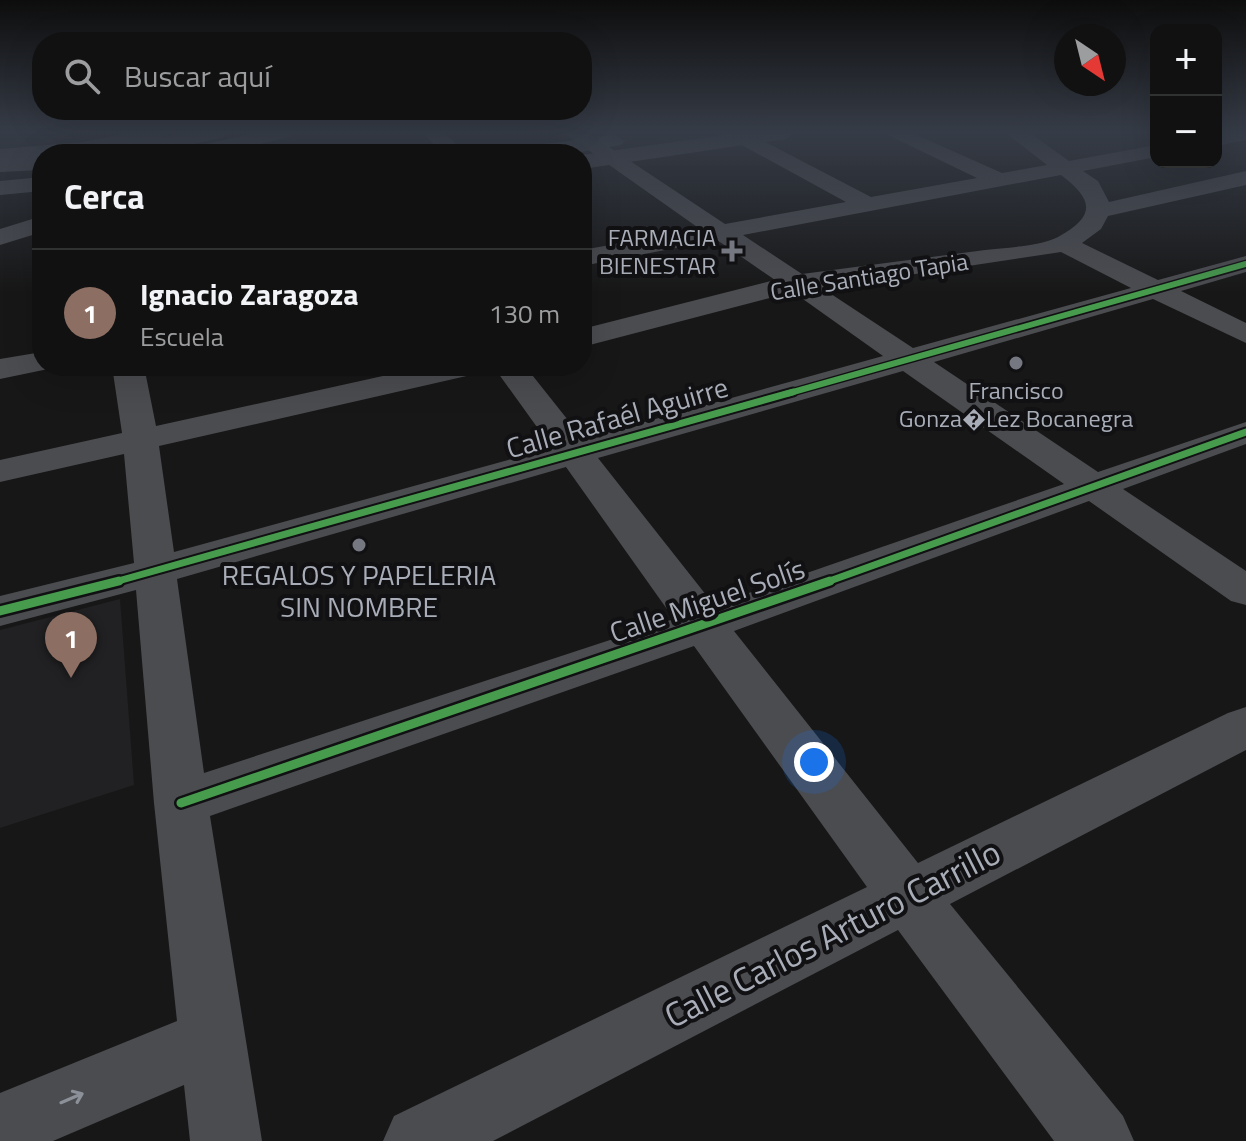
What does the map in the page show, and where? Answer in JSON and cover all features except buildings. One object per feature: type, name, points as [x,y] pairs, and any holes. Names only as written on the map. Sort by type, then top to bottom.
[{"type":"street","points":[[649,186],[797,283],[1246,591]]},
{"type":"street","points":[[834,186],[867,204]]},
{"type":"street","points":[[592,256],[965,186]]},
{"type":"street","points":[[1090,186],[1097,198],[1098,211],[1092,224],[1064,244],[1246,334]]},
{"type":"street","points":[[1098,211],[1209,186]]},
{"type":"street","points":[[1225,186],[1246,194]]},
{"type":"street","points":[[0,237],[32,227]]},
{"type":"street","name":"Calle Santiago Tapia","points":[[592,335],[797,283],[1064,244]]},
{"type":"street","points":[[0,263],[32,252]]},
{"type":"street","name":"Calle Rafaél Aguirre","points":[[0,611],[156,571],[1246,264]]},
{"type":"street","points":[[0,369],[32,363]]},
{"type":"street","points":[[130,376],[141,441],[181,803],[226,1141]]},
{"type":"street","points":[[0,471],[427,376]]},
{"type":"street","points":[[516,376],[907,895],[1098,1141]]},
{"type":"street","name":"Calle Miguel Solís","points":[[181,803],[705,625],[1246,432]]},
{"type":"street","name":"Calle Carlos Arturo Carrillo","points":[[419,1141],[1246,727]]},
{"type":"street","points":[[0,1128],[213,1039]]},
{"type":"shaded area","points":[[120,599],[134,785],[0,828],[0,630]]},
{"type":"cycle path","points":[[0,611],[156,571],[1246,264]]},
{"type":"cycle path","points":[[181,803],[705,625],[1246,432]]},
{"type":"place","name":"FARMACIA BIENESTAR","points":[[732,251]]},
{"type":"place","name":"Francisco Gonza�Lez Bocanegra","points":[[1016,363]]},
{"type":"place","name":"REGALOS Y PAPELERIA SIN NOMBRE","points":[[359,545]]},
{"type":"place","name":"Ignacio Zaragoza","points":[[71,678]]}]
